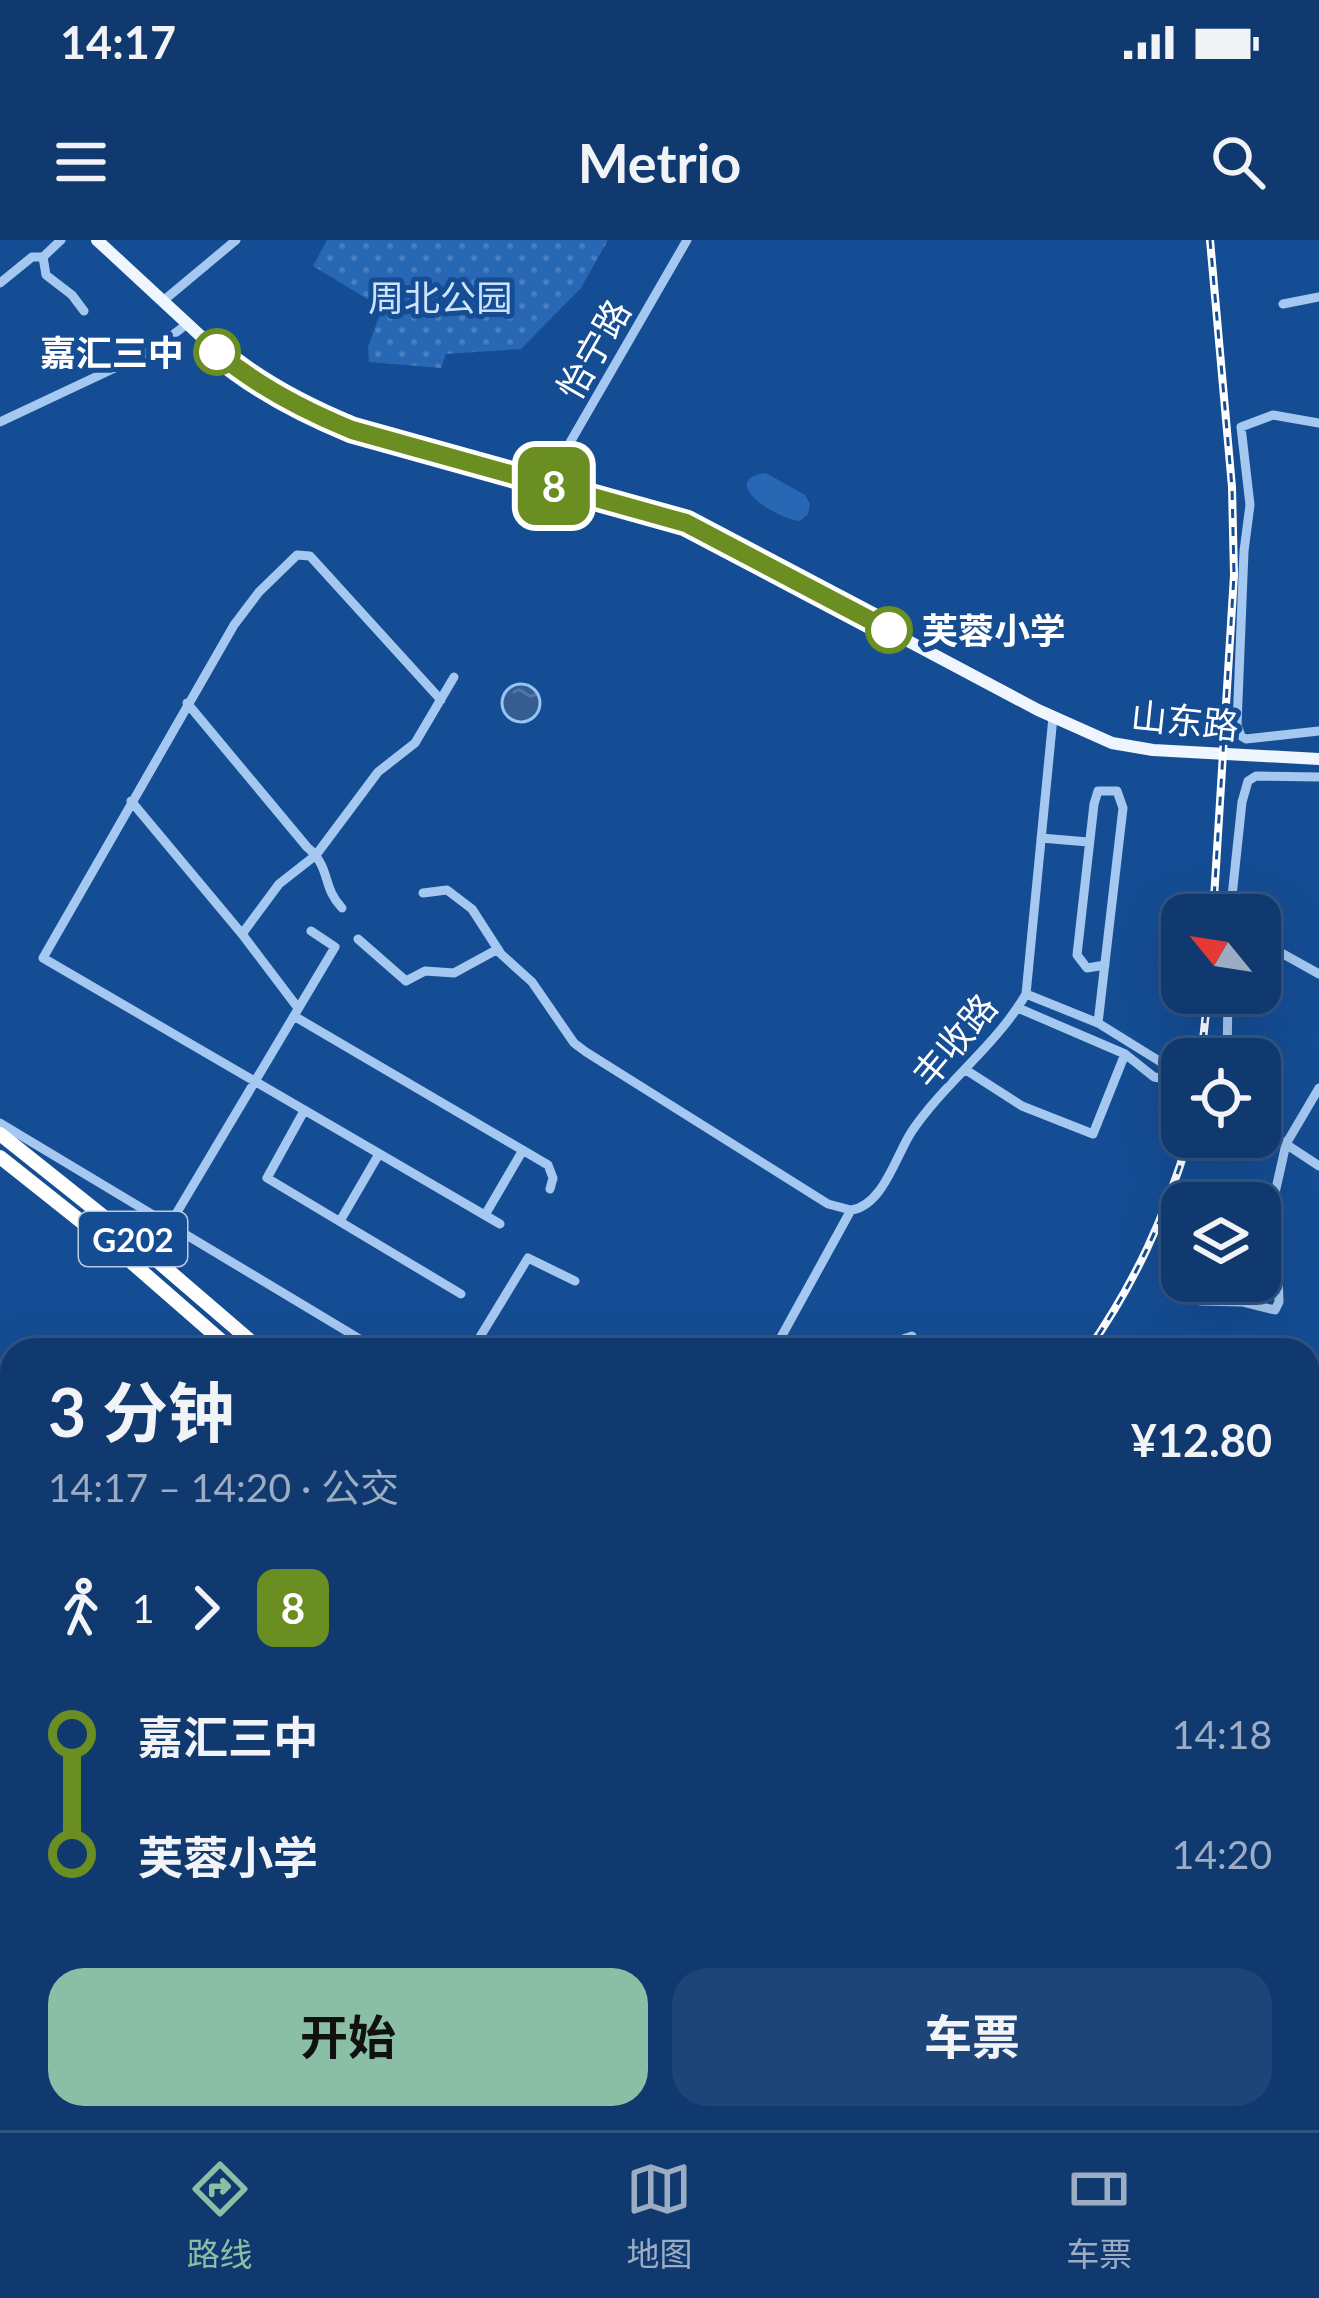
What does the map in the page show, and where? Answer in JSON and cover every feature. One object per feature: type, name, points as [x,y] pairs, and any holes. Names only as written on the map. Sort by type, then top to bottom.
[{"type":"highway","name":"G202","points":[[0,1134],[247,1338]]},
{"type":"highway","name":"G202","points":[[0,1157],[218,1338]]},
{"type":"main road","name":"山东路","points":[[97,240],[233,366],[300,408],[352,430],[686,523],[1053,717],[1132,748],[1319,759]]},
{"type":"street","points":[[0,283],[61,240]]},
{"type":"street","points":[[163,301],[236,240]]},
{"type":"street","name":"怡宁路","points":[[546,484],[687,240]]},
{"type":"street","points":[[43,257],[46,275],[84,311]]},
{"type":"street","points":[[1283,304],[1319,297]]},
{"type":"street","points":[[0,422],[153,350],[188,324]]},
{"type":"street","points":[[1319,423],[1273,415],[1241,427],[1250,505],[1237,725],[1246,739],[1319,731]]},
{"type":"street","points":[[441,700],[304,554],[297,555],[234,625],[43,958],[500,1224]]},
{"type":"street","points":[[242,934],[279,884],[316,855],[378,772],[415,743],[454,677]]},
{"type":"street","points":[[187,703],[322,859],[331,896],[342,908]]},
{"type":"street","name":"丰收路","points":[[781,1338],[851,1210],[873,1199],[913,1129],[1026,994],[1053,717]]},
{"type":"street","points":[[1232,894],[1248,781],[1256,776],[1319,777]]},
{"type":"street","points":[[1098,1022],[1105,965],[1123,808],[1117,791],[1098,791],[1077,955],[1088,968],[1105,965]]},
{"type":"street","points":[[131,802],[242,934],[296,1012],[548,1165],[553,1178],[550,1189]]},
{"type":"street","points":[[1041,838],[1088,842]]},
{"type":"street","points":[[423,893],[438,889],[458,896],[472,909],[497,949],[532,982],[574,1043],[586,1052],[828,1204],[851,1210]]},
{"type":"street","points":[[135,1265],[170,1224],[335,947],[311,931]]},
{"type":"street","points":[[358,939],[406,981],[424,971],[454,973],[497,949]]},
{"type":"street","points":[[1281,952],[1319,974]]},
{"type":"street","points":[[1026,994],[1098,1022],[1161,1062]]},
{"type":"street","points":[[1018,1008],[1125,1054],[1161,1078]]},
{"type":"street","points":[[966,1070],[1022,1106],[1093,1134],[1125,1054]]},
{"type":"street","points":[[1277,1182],[1286,1144],[1319,1088]]},
{"type":"street","points":[[304,1111],[267,1178],[461,1294]]},
{"type":"street","points":[[0,1123],[358,1338]]},
{"type":"street","points":[[1281,1141],[1319,1166]]},
{"type":"street","points":[[485,1215],[523,1150]]},
{"type":"street","points":[[340,1221],[380,1154]]},
{"type":"street","points":[[479,1338],[528,1258],[574,1281]]},
{"type":"street","points":[[1242,1302],[1275,1310],[1280,1302]]},
{"type":"street","points":[[906,1338],[912,1336]]},
{"type":"green space","name":"周北公园","points":[[327,240],[608,240],[581,288],[521,349],[446,354],[441,368],[369,362],[368,347],[382,308],[313,266]]},
{"type":"green space","points":[[766,473],[805,495],[810,504],[800,521],[766,507],[749,491],[747,483],[752,477]]},
{"type":"water","points":[[521,684],[534,690],[540,703],[534,716],[521,722],[508,716],[502,703],[508,690]]},
{"type":"railway","points":[[1210,240],[1232,487],[1234,575],[1214,894]]},
{"type":"railway","points":[[1203,1038],[1206,1014]]},
{"type":"railway","points":[[1096,1338],[1148,1248],[1182,1158]]},
{"type":"bus line","name":"8","points":[[217,352],[300,408],[352,430],[686,523],[889,630]]},
{"type":"place","name":"嘉汇三中","points":[[217,352]]},
{"type":"place","name":"芙蓉小学","points":[[889,630]]}]
